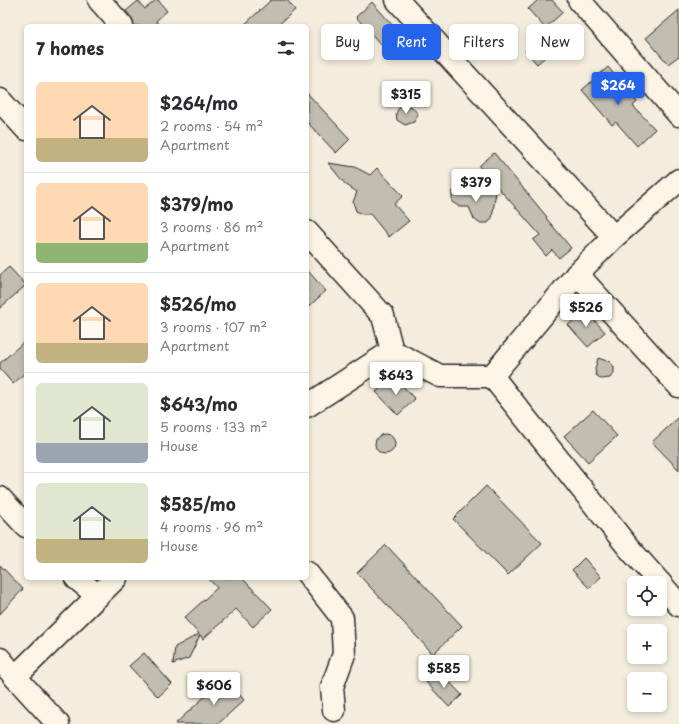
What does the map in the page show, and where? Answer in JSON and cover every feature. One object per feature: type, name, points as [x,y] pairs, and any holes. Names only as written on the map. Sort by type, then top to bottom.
[{"type":"street","points":[[99,0],[120,24]]},
{"type":"street","points":[[397,0],[614,237]]},
{"type":"street","points":[[579,0],[679,115]]},
{"type":"street","points":[[0,100],[24,127]]},
{"type":"street","points":[[492,376],[577,274],[614,237],[677,187]]},
{"type":"street","points":[[309,234],[383,316],[392,352],[440,376],[492,376]]},
{"type":"street","points":[[577,274],[679,386]]},
{"type":"street","points":[[309,405],[392,352]]},
{"type":"street","points":[[492,376],[628,547],[654,576]]},
{"type":"street","points":[[0,498],[24,524]]},
{"type":"street","points":[[309,576],[342,618],[344,654],[332,687],[334,710]]},
{"type":"street","points":[[78,580],[98,596]]},
{"type":"street","points":[[15,676],[114,580]]},
{"type":"street","points":[[667,591],[679,605]]},
{"type":"street","points":[[0,659],[58,724]]},
{"type":"building","points":[[158,0],[167,11],[156,21],[158,24],[134,24],[132,18],[126,11],[138,1],[145,9]]},
{"type":"building","points":[[271,0],[287,0],[295,10],[279,24],[245,24]]},
{"type":"building","points":[[538,0],[552,0],[563,12],[550,24],[541,24],[528,9]]},
{"type":"building","points":[[372,2],[391,24],[382,24],[382,46],[374,37],[374,24],[362,24],[356,17]]},
{"type":"building","points":[[679,10],[679,56],[668,64],[646,38]]},
{"type":"building","points":[[533,60],[542,60],[537,64]]},
{"type":"building","points":[[608,67],[637,102],[633,106],[655,129],[637,146],[616,122],[612,125],[582,90]]},
{"type":"building","points":[[309,95],[350,139],[336,153],[309,124]]},
{"type":"building","points":[[405,105],[412,107],[418,114],[414,122],[405,125],[397,120],[396,113],[399,108]]},
{"type":"building","points":[[494,153],[571,248],[559,258],[552,250],[546,256],[533,240],[540,235],[479,166]]},
{"type":"building","points":[[328,163],[355,167],[370,175],[377,168],[403,196],[394,204],[409,221],[389,237],[370,214],[362,214],[356,211],[353,202],[357,192],[345,184]]},
{"type":"building","points":[[460,187],[496,192],[492,218],[488,223],[479,223],[474,219],[469,207],[460,207],[452,202],[452,192]]},
{"type":"building","points":[[9,267],[24,283],[24,287],[0,308],[0,275]]},
{"type":"building","points":[[309,272],[326,291],[309,306]]},
{"type":"building","points":[[585,310],[605,332],[588,347],[568,325]]},
{"type":"building","points":[[24,342],[24,374],[13,384],[0,369],[0,363]]},
{"type":"building","points":[[598,358],[610,362],[614,367],[614,373],[610,378],[601,379],[596,375],[595,369]]},
{"type":"building","points":[[393,376],[415,399],[398,415],[376,392]]},
{"type":"building","points":[[593,410],[617,436],[588,462],[564,436]]},
{"type":"building","points":[[679,417],[679,470],[652,442]]},
{"type":"building","points":[[385,434],[392,437],[395,444],[392,451],[385,454],[378,451],[375,444],[378,437]]},
{"type":"building","points":[[486,486],[542,543],[508,575],[453,519]]},
{"type":"building","points":[[386,545],[462,626],[433,654],[357,573]]},
{"type":"building","points":[[584,558],[601,577],[589,588],[572,570]]},
{"type":"building","points":[[0,565],[23,589],[0,614]]},
{"type":"building","points":[[210,580],[244,580],[272,609],[253,627],[236,609],[203,639],[200,635],[189,658],[173,664],[175,647],[199,634],[184,618],[217,588]]},
{"type":"building","points":[[144,653],[172,684],[158,697],[129,666]]},
{"type":"building","points":[[439,671],[462,695],[449,707],[426,682]]},
{"type":"building","points":[[225,678],[244,700],[218,724],[175,724]]}]
